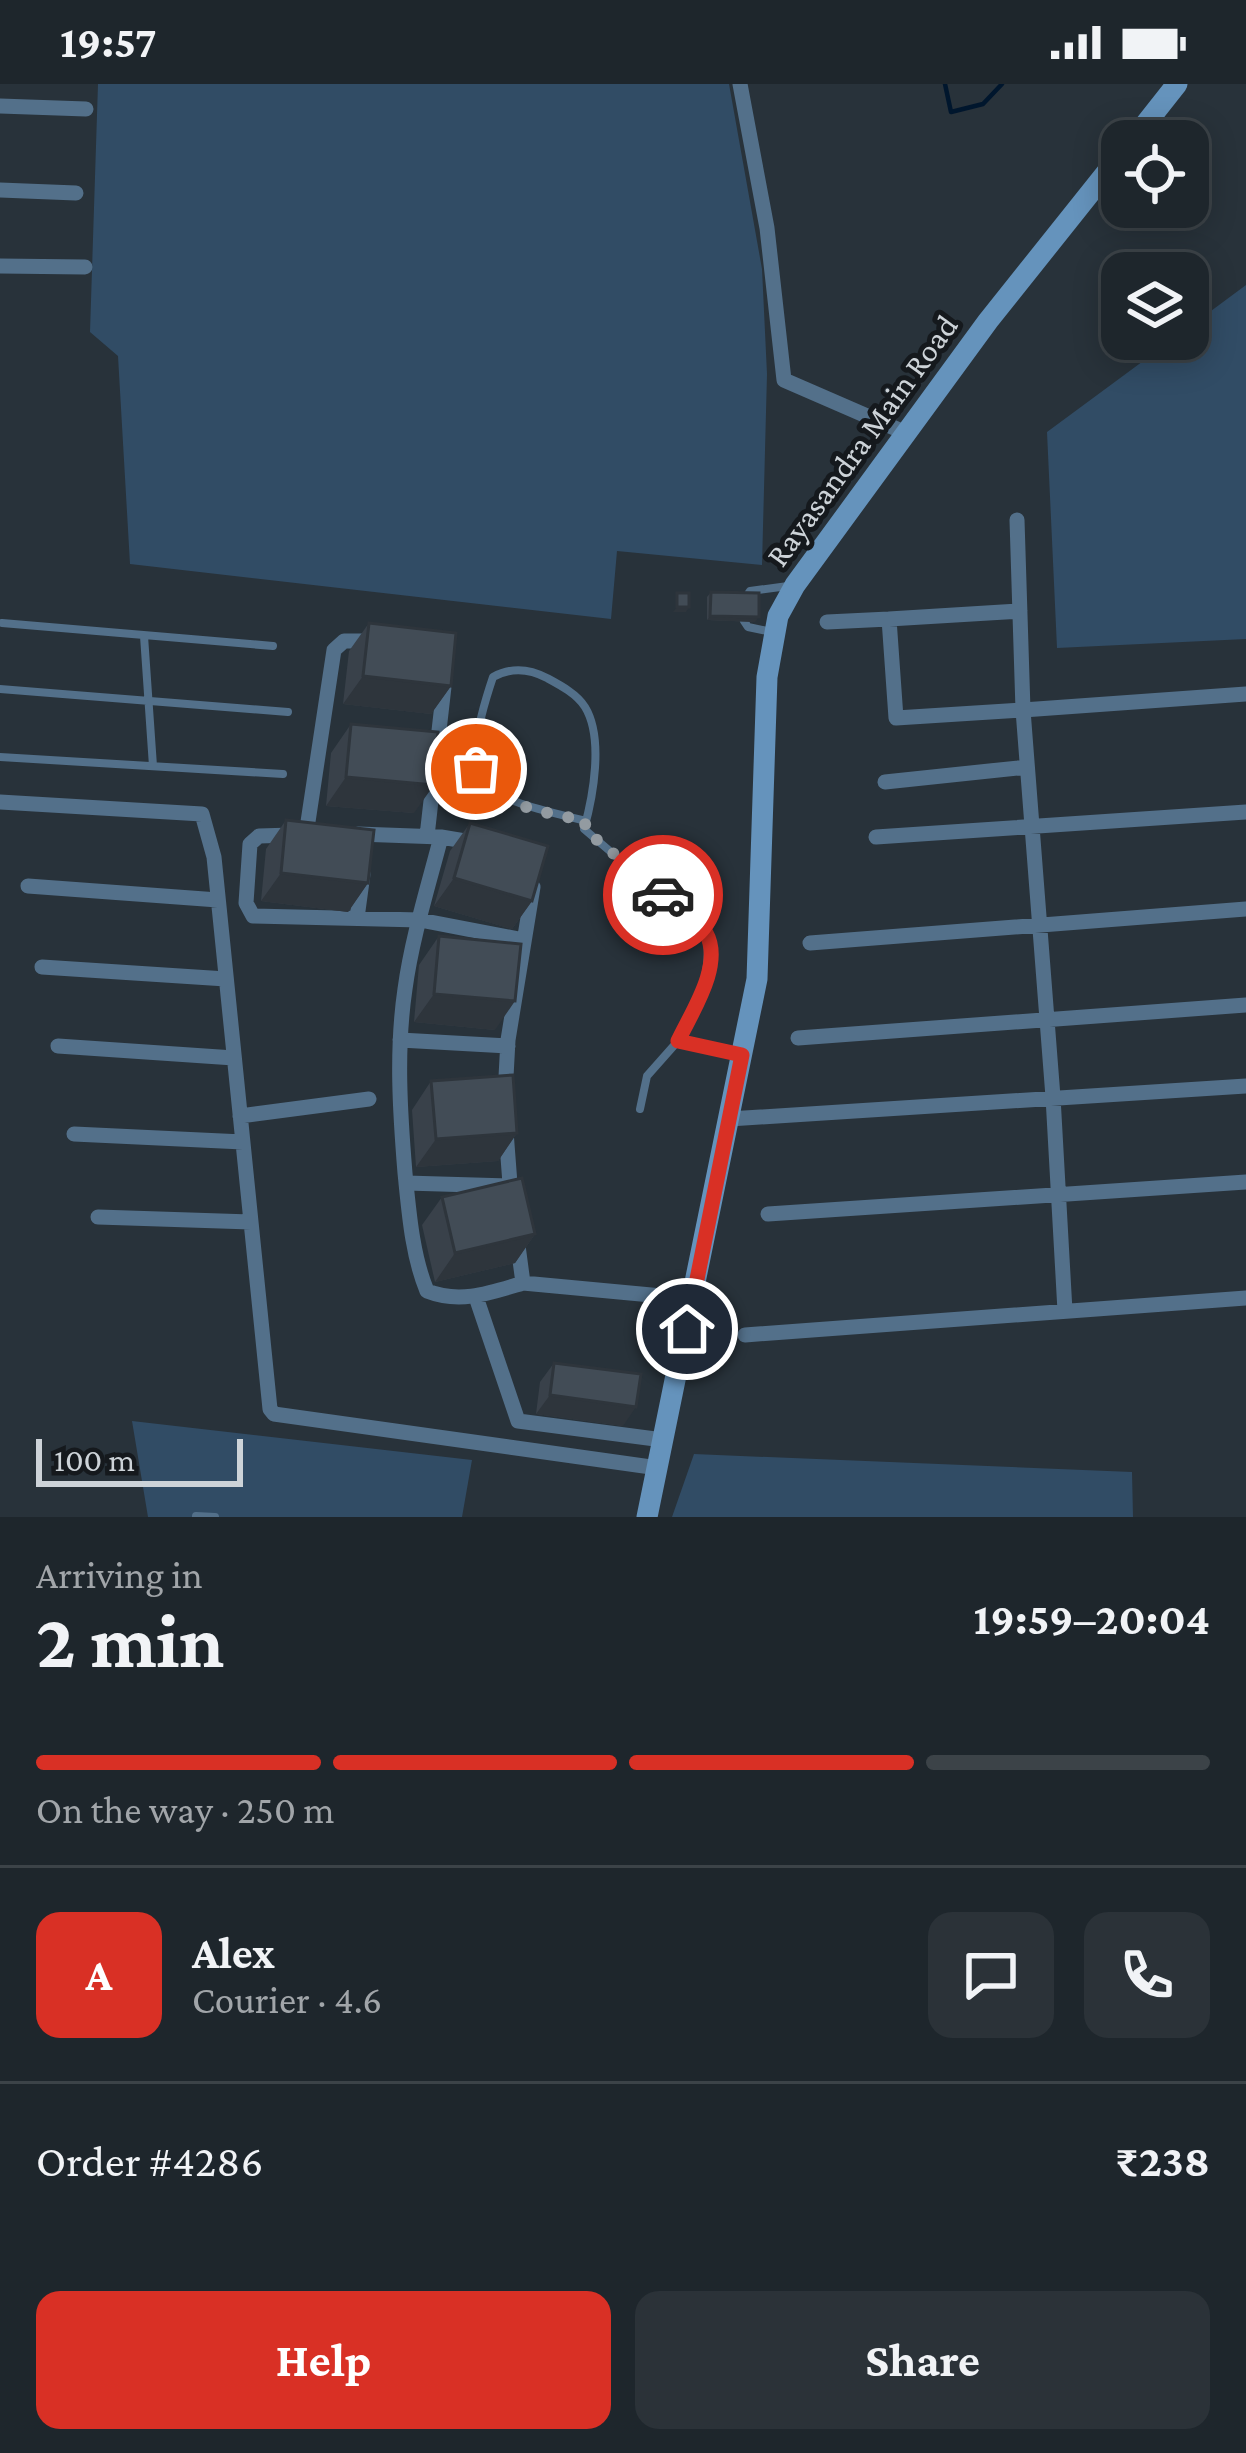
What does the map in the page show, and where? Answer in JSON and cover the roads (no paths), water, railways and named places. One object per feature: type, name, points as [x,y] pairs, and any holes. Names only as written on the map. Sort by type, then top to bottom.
[{"type":"street","points":[[740,84],[767,228],[784,380],[906,434]]},
{"type":"street","points":[[1149,120],[1178,84]]},
{"type":"street","points":[[0,106],[86,109]]},
{"type":"street","name":"Rayasandra Main Road","points":[[647,1517],[757,979],[767,677],[773,632],[795,585],[988,321],[1101,179]]},
{"type":"street","points":[[0,190],[76,193]]},
{"type":"street","points":[[0,266],[86,267]]},
{"type":"street","points":[[1017,520],[1023,710],[1065,1311]]},
{"type":"street","points":[[826,622],[1020,611]]},
{"type":"street","points":[[890,619],[896,718],[1246,694]]},
{"type":"street","points":[[306,835],[334,650],[337,644],[353,639],[385,643]]},
{"type":"street","points":[[445,658],[434,836],[405,984],[400,1040],[406,1183],[427,1291],[476,1298],[523,1282],[694,1299]]},
{"type":"street","points":[[885,782],[1028,767]]},
{"type":"street","points":[[0,802],[202,814],[211,838],[274,1414],[658,1468]]},
{"type":"street","points":[[876,837],[1246,812]]},
{"type":"street","points":[[357,918],[369,833]]},
{"type":"street","points":[[327,834],[253,840],[248,849],[249,913],[258,917],[420,920],[524,940]]},
{"type":"street","points":[[348,834],[434,836],[498,846]]},
{"type":"street","points":[[523,1282],[509,1186],[504,1090],[537,867]]},
{"type":"street","points":[[28,886],[218,900]]},
{"type":"street","points":[[810,943],[1246,909]]},
{"type":"street","points":[[42,967],[226,979]]},
{"type":"street","points":[[797,1037],[1246,1005]]},
{"type":"street","points":[[400,1040],[508,1046]]},
{"type":"street","points":[[58,1046],[234,1058]]},
{"type":"street","points":[[729,1119],[1246,1086]]},
{"type":"street","points":[[241,1116],[369,1099]]},
{"type":"street","points":[[74,1134],[243,1142]]},
{"type":"street","points":[[768,1214],[1246,1182]]},
{"type":"street","points":[[406,1183],[509,1186]]},
{"type":"street","points":[[98,1217],[251,1222]]},
{"type":"street","points":[[476,1298],[518,1420],[663,1440]]},
{"type":"street","points":[[745,1335],[1246,1298]]},
{"type":"lane","points":[[745,598],[750,591],[795,585]]},
{"type":"lane","points":[[2,622],[273,646]]},
{"type":"lane","points":[[744,622],[748,628],[773,632]]},
{"type":"lane","points":[[144,636],[153,766]]},
{"type":"lane","points":[[586,821],[535,809],[495,794],[482,782],[473,756],[493,677],[511,669],[539,674],[566,689],[586,708],[595,770],[586,821],[584,829],[706,933],[711,958],[705,981],[678,1041],[647,1076],[640,1109]]},
{"type":"lane","points":[[0,689],[288,712]]},
{"type":"lane","points":[[0,757],[283,774]]},
{"type":"lane","points":[[678,1041],[742,1055]]},
{"type":"lane","points":[[196,1516],[215,1517]]},
{"type":"waterway","points":[[945,84],[951,112],[983,104],[1002,84]]}]
